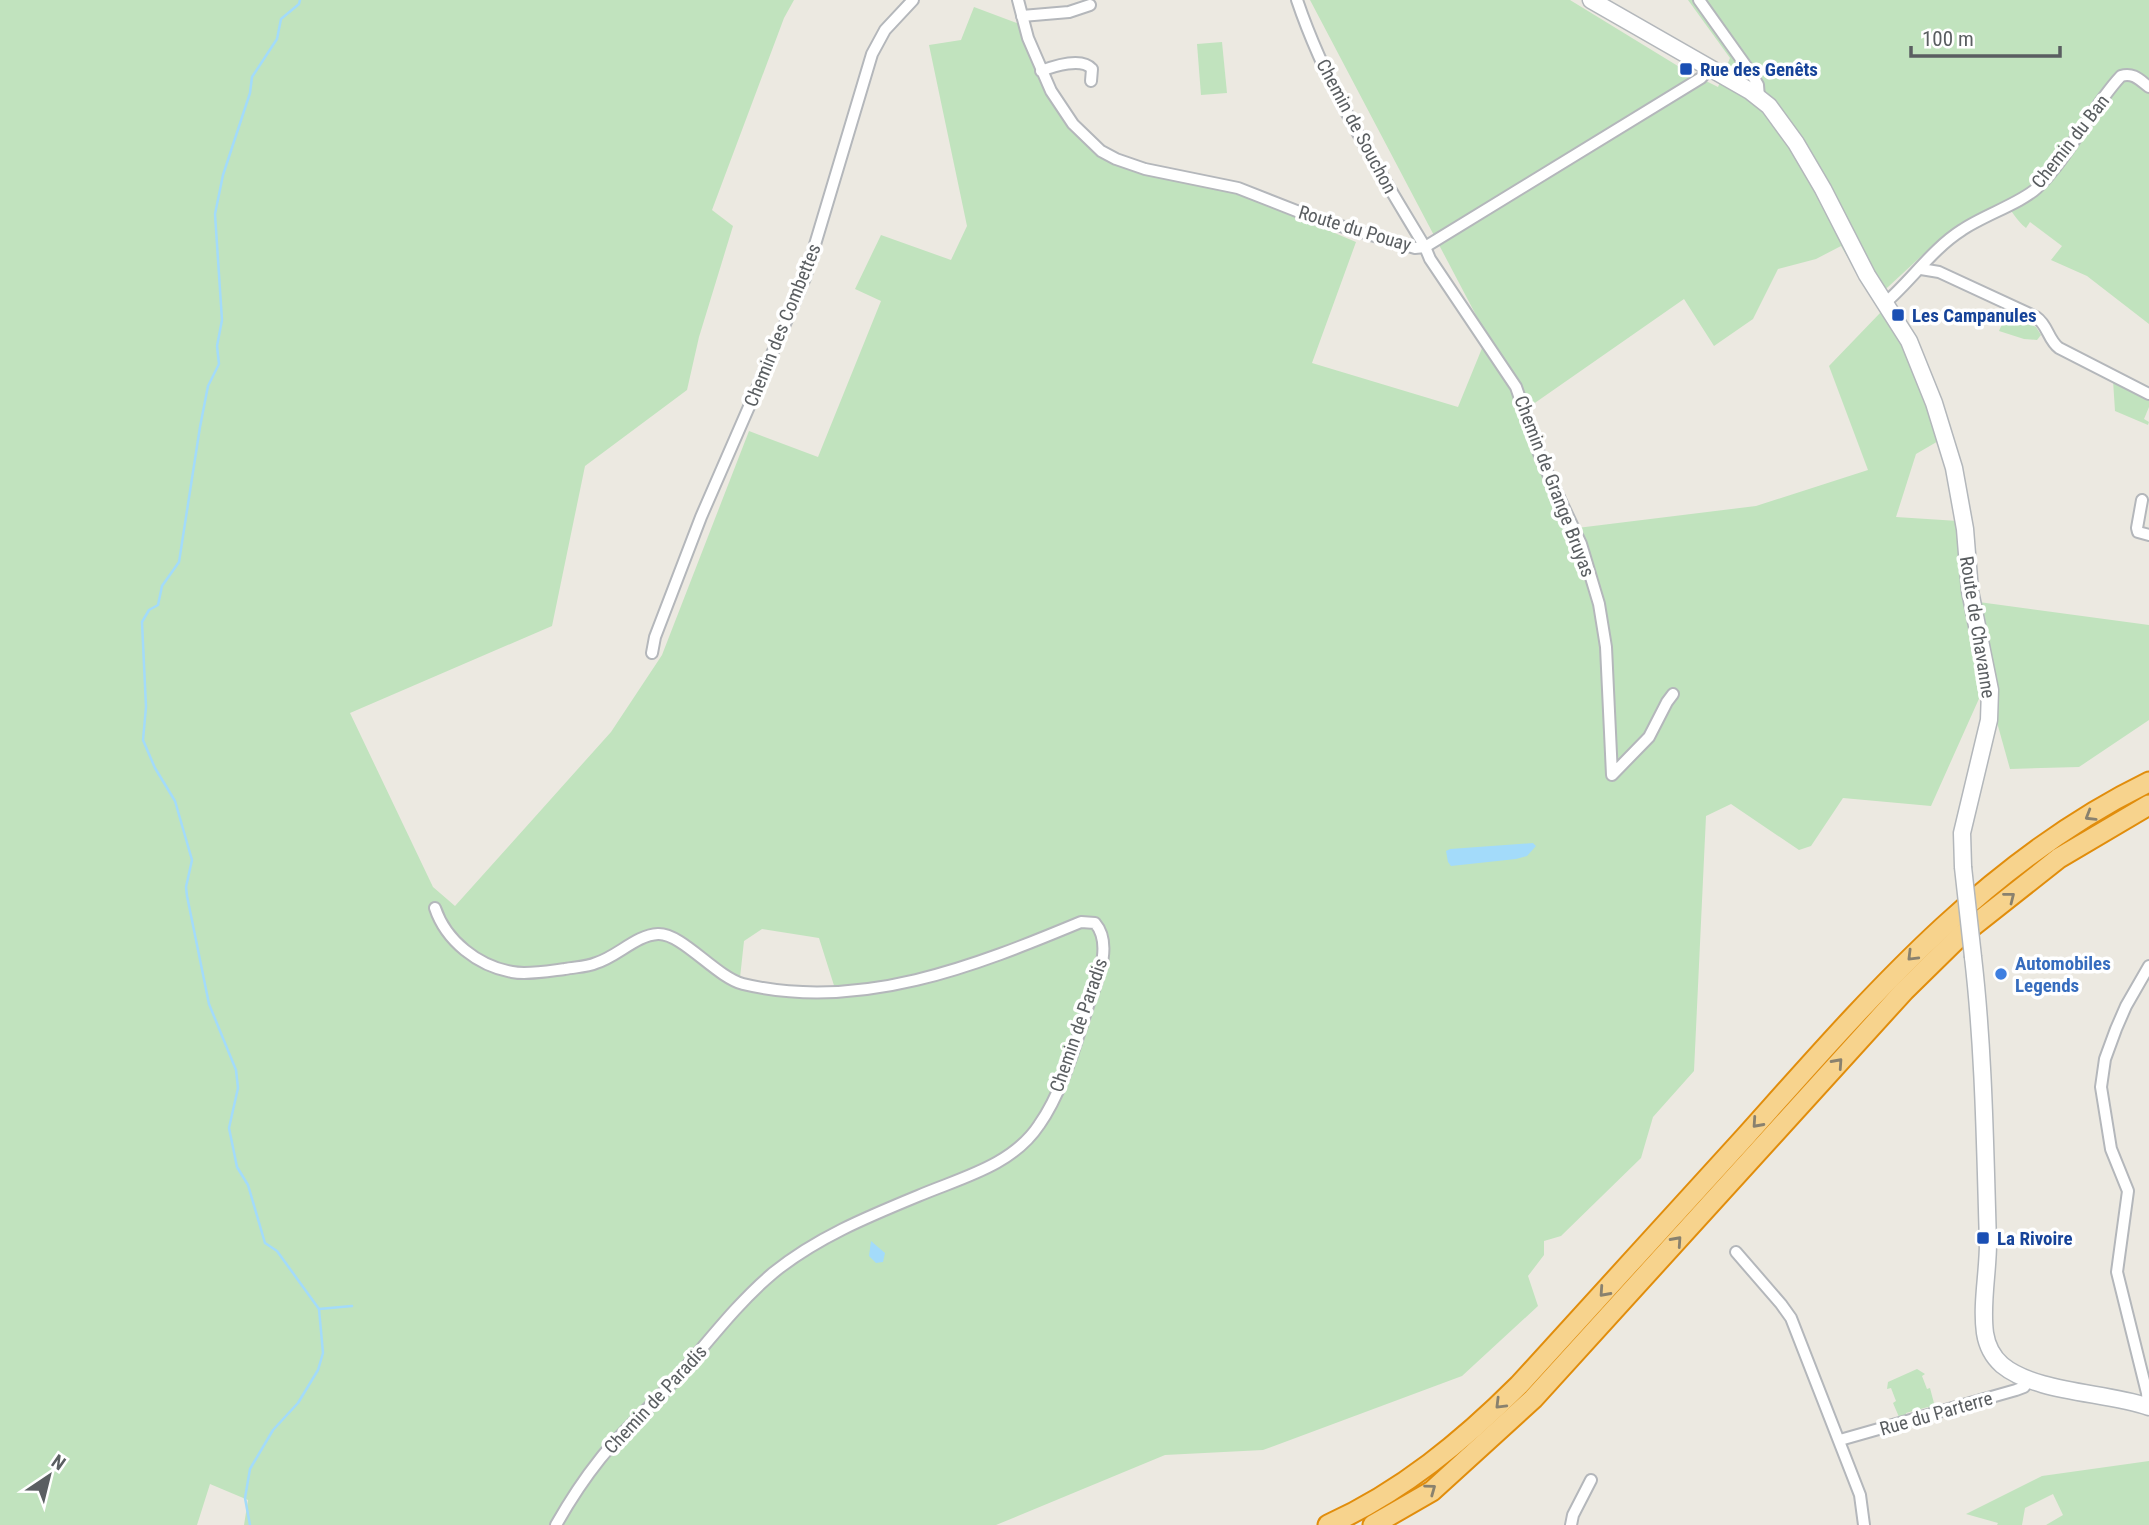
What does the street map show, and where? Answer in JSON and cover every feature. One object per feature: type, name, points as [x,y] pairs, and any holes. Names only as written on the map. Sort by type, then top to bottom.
[{"type":"highway","points":[[1328,1525],[1415,1475],[1489,1415],[1520,1385],[1889,979],[1954,915],[2047,843],[2149,782]]},
{"type":"highway","points":[[1373,1525],[1432,1491],[1533,1399],[1904,991],[1959,937],[2059,858],[2149,805]]},
{"type":"main road","name":"Route de Chavanne","points":[[1591,0],[1759,97],[1779,119],[1796,144],[1884,304],[1917,357],[1954,468],[1965,529],[1970,591],[1990,690],[1989,720],[1962,833],[1963,867],[1982,1038],[1988,1255],[1985,1335],[1995,1358],[2015,1374],[2029,1380],[2148,1406]]},
{"type":"street","name":"Chemin des Combettes","points":[[652,653],[655,637],[701,517],[805,278],[872,54],[885,30],[913,0]]},
{"type":"street","name":"Route du Pouay","points":[[1018,0],[1028,38],[1041,71],[1073,124],[1087,139],[1115,159],[1145,169],[1238,188],[1338,226],[1415,248],[1425,247],[1701,78],[1709,69]]},
{"type":"street","name":"Chemin de Souchon","points":[[1297,0],[1326,75],[1425,247]]},
{"type":"street","points":[[1699,0],[1751,73],[1758,85],[1759,97]]},
{"type":"street","points":[[1022,16],[1069,12],[1090,5]]},
{"type":"street","points":[[1041,71],[1056,66],[1088,64],[1092,69],[1091,81]]},
{"type":"street","name":"Chemin du Ban","points":[[1921,270],[1927,261],[1960,231],[2037,187],[2121,76],[2133,76],[2149,87]]},
{"type":"street","name":"Chemin de Grange Bruyas","points":[[1425,247],[1430,259],[1516,387],[1541,459],[1581,544],[1599,604],[1606,646],[1612,775],[1648,737],[1673,694]]},
{"type":"street","points":[[1884,304],[1921,270],[1939,272],[2036,317],[2044,323],[2051,340],[2059,348],[2149,394]]},
{"type":"street","points":[[2142,500],[2137,528],[2138,532],[2149,535]]},
{"type":"street","name":"Chemin de Paradis","points":[[435,908],[440,923],[459,945],[484,964],[514,973],[595,964],[640,939],[655,934],[669,935],[720,972],[741,983],[801,991],[840,992],[875,988],[946,974],[996,958],[1081,922],[1095,923],[1103,932],[1105,944],[1097,981],[1076,1042],[1054,1099],[1040,1125],[1028,1139],[996,1162],[959,1181],[921,1194],[850,1225],[795,1255],[735,1310],[664,1392],[600,1459],[556,1525]]},
{"type":"street","points":[[2148,1406],[2117,1272],[2128,1191],[2111,1149],[2101,1087],[2105,1059],[2116,1029],[2149,966]]},
{"type":"street","points":[[1736,1252],[1791,1318],[1860,1495],[1864,1525]]},
{"type":"street","name":"Rue du Parterre","points":[[1840,1440],[2016,1391],[2024,1387],[2029,1380]]},
{"type":"street","points":[[1571,1525],[1573,1515],[1591,1480]]},
{"type":"green space","points":[[0,0],[794,0],[784,18],[712,210],[733,226],[699,337],[687,390],[585,466],[552,626],[350,713],[433,887],[455,906],[611,732],[662,655],[749,431],[818,457],[881,301],[855,289],[881,235],[951,260],[967,226],[929,45],[961,40],[974,7],[1019,24],[1034,64],[1096,153],[1235,191],[1356,242],[1312,363],[1458,407],[1487,336],[1310,0],[1570,0],[1686,71],[1718,87],[1730,58],[1688,0],[2149,0],[2149,324],[2087,276],[2051,260],[2062,246],[2030,222],[2026,228],[2004,201],[1942,237],[1872,299],[1841,246],[1816,259],[1778,269],[1753,319],[1714,346],[1684,299],[1519,414],[1569,529],[1756,506],[1868,470],[1829,366],[1881,312],[1914,360],[1940,440],[1916,454],[1896,517],[1958,521],[1964,600],[2149,625],[2149,720],[2079,767],[2010,769],[1986,683],[1931,806],[1843,798],[1811,846],[1799,850],[1731,804],[1706,816],[1694,1071],[1653,1117],[1641,1158],[1561,1236],[1544,1241],[1544,1255],[1528,1276],[1538,1306],[1462,1376],[1263,1450],[1165,1455],[996,1525],[244,1525],[248,1500],[210,1484],[197,1525],[0,1525]],"holes":[[[762,929],[819,938],[837,995],[739,987],[744,941]]]},
{"type":"green space","points":[[1222,42],[1227,93],[1201,95],[1197,44]]},
{"type":"green space","points":[[2007,313],[2036,327],[2041,335],[2037,340],[2024,339],[1999,331]]},
{"type":"green space","points":[[2113,380],[2149,398],[2144,419],[2149,422],[2148,425],[2115,411]]},
{"type":"green space","points":[[1917,1369],[1925,1374],[1922,1376],[1927,1389],[1930,1388],[1935,1407],[1899,1417],[1891,1388],[1887,1389],[1888,1382]]},
{"type":"green space","points":[[2149,1461],[2149,1525],[2046,1525],[2063,1515],[2053,1494],[2025,1508],[2022,1525],[1997,1525],[1998,1523],[1966,1514],[2042,1476]]},
{"type":"water","points":[[1533,843],[1536,846],[1527,856],[1451,866],[1446,851],[1450,849]]},
{"type":"water","points":[[871,1241],[885,1253],[883,1262],[876,1263],[869,1256]]},
{"type":"waterway","points":[[250,1525],[245,1498],[250,1469],[273,1430],[298,1403],[318,1370],[323,1353],[319,1309],[277,1251],[265,1243],[248,1185],[237,1167],[229,1128],[238,1088],[236,1070],[209,1004],[187,896],[186,887],[192,860],[175,801],[155,768],[143,740],[146,707],[142,622],[149,610],[158,605],[162,586],[179,562],[208,386],[219,364],[217,346],[222,320],[215,214],[223,175],[250,93],[252,77],[277,39],[281,19],[299,4],[300,0]]},
{"type":"waterway","points":[[319,1309],[352,1306]]},
{"type":"place","name":"Rue des Genêts","points":[[1686,69]]},
{"type":"place","name":"Les Campanules","points":[[1898,315]]},
{"type":"place","name":"Automobiles Legends","points":[[2001,974]]},
{"type":"place","name":"La Rivoire","points":[[1983,1238]]}]
